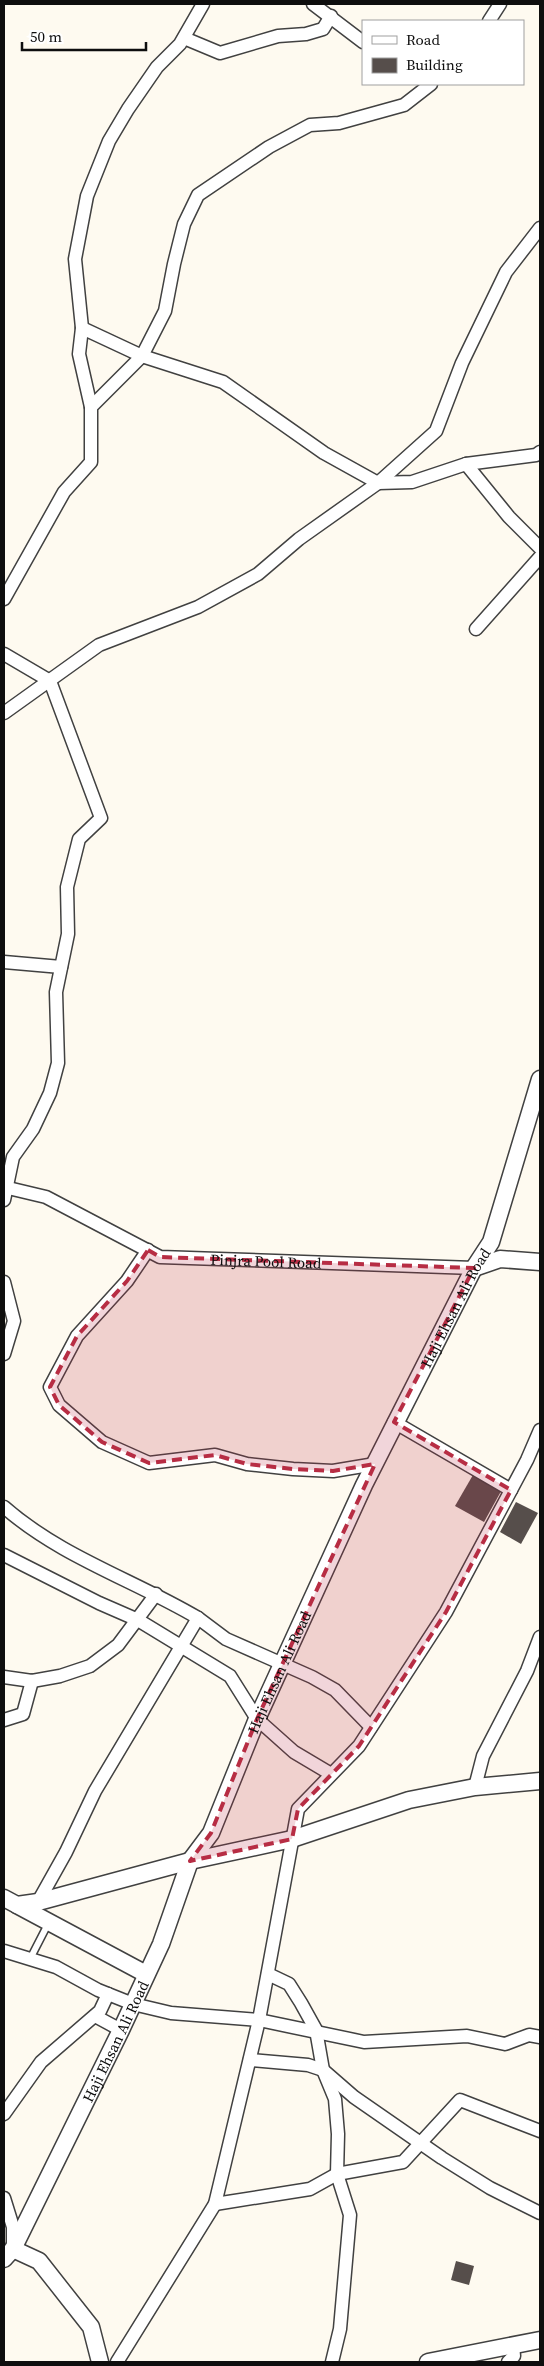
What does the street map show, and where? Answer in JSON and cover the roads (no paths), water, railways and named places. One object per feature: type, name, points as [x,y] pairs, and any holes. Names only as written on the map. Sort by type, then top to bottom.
[{"type":"street","points":[[4,599],[64,492],[90,462],[91,407],[79,354],[82,328],[75,259],[87,196],[109,141],[128,109],[158,68],[184,38],[203,4]]},
{"type":"street","points":[[313,4],[362,41]]},
{"type":"street","points":[[490,20],[500,4]]},
{"type":"street","points":[[184,38],[220,53],[278,36],[306,34],[322,29],[331,16]]},
{"type":"street","points":[[91,407],[142,356],[165,311],[184,224],[198,195],[269,147],[310,125],[338,123],[404,106],[430,85]]},
{"type":"street","points":[[4,713],[99,645],[198,607],[258,574],[299,539],[378,483],[436,431],[462,363],[506,272],[540,228]]},
{"type":"street","points":[[82,328],[142,356],[223,382],[324,452],[378,483],[412,482],[466,464],[536,455],[540,452]]},
{"type":"street","points":[[466,464],[509,517],[540,548]]},
{"type":"street","points":[[476,629],[540,557]]},
{"type":"street","points":[[4,654],[50,681],[101,818],[80,839],[67,887],[68,934],[56,992],[58,1063],[50,1093],[33,1129],[13,1157],[5,1191]]},
{"type":"street","points":[[4,962],[61,967]]},
{"type":"street","name":"Haji Ehsan Ali Road","points":[[8,2254],[121,2030],[161,1944],[190,1861],[211,1833],[257,1719],[394,1422],[474,1268],[491,1242],[540,1079]]},
{"type":"street","name":"Pinjra Pool Road","points":[[5,1191],[46,1197],[160,1256],[474,1268],[500,1259],[540,1262]]},
{"type":"street","points":[[148,1250],[127,1281],[77,1336],[62,1361],[50,1388],[59,1405],[102,1442],[149,1463],[215,1455],[247,1464],[293,1469],[333,1471],[375,1464]]},
{"type":"street","points":[[4,1282],[14,1321],[4,1354]]},
{"type":"street","points":[[394,1422],[511,1490]]},
{"type":"street","points":[[117,2362],[215,2204],[259,2020],[298,1809],[359,1746],[446,1612],[511,1490],[540,1430]]},
{"type":"street","points":[[4,1507],[48,1540],[99,1570],[156,1594],[198,1618],[226,1639],[282,1666],[312,1677],[335,1690],[371,1727]]},
{"type":"street","points":[[4,1555],[99,1603],[138,1620],[182,1645],[230,1676],[257,1719],[294,1752],[331,1774]]},
{"type":"street","points":[[4,1677],[32,1681],[60,1676],[90,1666],[118,1645],[156,1594]]},
{"type":"street","points":[[38,1902],[66,1852],[95,1791],[198,1618]]},
{"type":"street","points":[[475,1787],[483,1756],[527,1671],[540,1637]]},
{"type":"street","points":[[4,1720],[23,1714],[32,1681]]},
{"type":"street","points":[[10,1901],[38,1902],[190,1861],[292,1839],[409,1800],[475,1787],[540,1781]]},
{"type":"street","points":[[10,1901],[146,1974]]},
{"type":"street","points":[[4,1951],[56,1966],[108,1994],[133,2004],[171,2013],[259,2020],[316,2030],[364,2042],[467,2036],[504,2044],[530,2035],[540,2037]]},
{"type":"street","points":[[268,1974],[289,1984],[316,2030],[323,2070],[334,2099],[338,2134],[338,2174],[350,2215],[340,2329],[332,2362]]},
{"type":"street","points":[[4,2114],[41,2062],[96,2016],[108,1994]]},
{"type":"street","points":[[96,2016],[121,2030]]},
{"type":"street","points":[[250,2060],[308,2065],[323,2070],[354,2097],[421,2143],[490,2188],[540,2213]]},
{"type":"street","points":[[215,2204],[310,2189],[338,2174],[403,2162],[460,2100],[540,2131]]},
{"type":"street","points":[[4,2198],[13,2227],[8,2254],[39,2262],[91,2327],[100,2362]]},
{"type":"street","points":[[428,2362],[458,2360],[540,2340]]},
{"type":"street","points":[[508,2362],[514,2356],[513,2346]]},
{"type":"lane","points":[[30,1959],[49,1923]]}]
